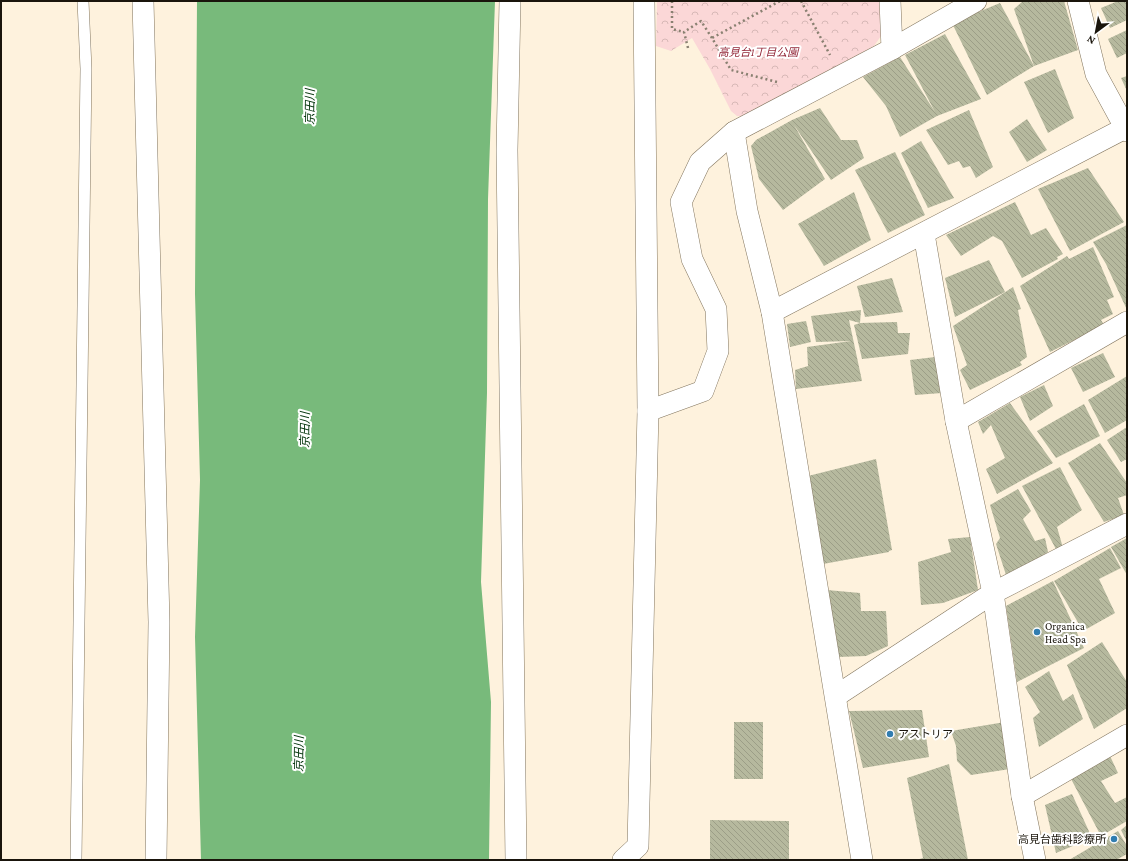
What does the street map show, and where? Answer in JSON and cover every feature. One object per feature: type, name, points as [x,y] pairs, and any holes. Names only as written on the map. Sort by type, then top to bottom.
[{"type":"street","points":[[143,1],[159,622],[156,860]]},
{"type":"street","points":[[510,1],[507,150],[516,860]]},
{"type":"street","points":[[623,860],[638,853],[648,411],[644,1]]},
{"type":"street","points":[[890,1],[892,49]]},
{"type":"street","points":[[648,411],[703,391],[718,351],[716,309],[692,259],[681,202],[700,162],[734,132],[892,49],[976,1]]},
{"type":"street","points":[[772,312],[1126,129],[1096,74],[1078,1]]},
{"type":"street","points":[[734,132],[747,211],[772,312],[862,860]]},
{"type":"street","points":[[924,234],[956,421],[993,594],[1022,796],[1035,860]]},
{"type":"street","points":[[956,421],[1127,322]]},
{"type":"street","points":[[836,696],[993,594],[1127,524]]},
{"type":"street","points":[[1022,796],[1127,734]]},
{"type":"lane","points":[[76,860],[86,69],[83,1]]},
{"type":"path","points":[[672,1],[672,29],[684,32],[701,21],[730,70],[783,84]]},
{"type":"path","points":[[712,38],[780,1]]},
{"type":"path","points":[[801,1],[832,59]]},
{"type":"path","points":[[684,32],[688,48]]},
{"type":"green space","name":"高見台1丁目公園","points":[[657,1],[880,1],[881,36],[874,46],[747,116],[737,116],[731,111],[710,69],[692,38],[671,51],[656,46]]},
{"type":"water","name":"京田川","points":[[197,1],[495,1],[488,199],[487,393],[481,582],[491,702],[489,860],[201,860],[195,637],[200,480],[195,294]]},
{"type":"building","points":[[1023,1],[1064,1],[1078,50],[1034,66],[1014,9]]},
{"type":"building","points":[[1118,1],[1127,1],[1127,20],[1110,28],[1101,8]]},
{"type":"building","points":[[1000,3],[1034,66],[987,95],[952,23]]},
{"type":"building","points":[[1127,30],[1127,53],[1117,58],[1108,39]]},
{"type":"building","points":[[945,34],[981,99],[937,116],[900,137],[886,106],[863,77],[900,57],[935,112],[905,55]]},
{"type":"building","points":[[1055,69],[1074,118],[1048,133],[1024,82]]},
{"type":"building","points":[[1127,76],[1127,91],[1121,78]]},
{"type":"building","points":[[820,108],[841,140],[857,140],[864,158],[831,180],[794,125],[825,179],[783,210],[759,179],[751,146],[756,140],[792,120]]},
{"type":"building","points":[[969,110],[993,167],[976,178],[970,166],[963,168],[959,161],[948,165],[926,130]]},
{"type":"building","points":[[1027,119],[1047,150],[1027,162],[1009,132]]},
{"type":"building","points":[[921,141],[954,198],[928,208],[901,153]]},
{"type":"building","points":[[895,152],[925,215],[888,233],[855,170]]},
{"type":"building","points":[[1088,168],[1124,222],[1070,251],[1038,189]]},
{"type":"building","points":[[854,192],[871,240],[824,266],[798,224]]},
{"type":"building","points":[[1015,202],[1031,235],[1046,228],[1063,254],[1057,257],[1058,259],[1022,278],[1002,241],[993,236],[961,256],[946,235]]},
{"type":"building","points":[[1127,225],[1127,310],[1106,264],[1093,242]]},
{"type":"building","points":[[1093,247],[1114,297],[1107,300],[1113,314],[1101,320],[1104,325],[1050,352],[1020,286],[1067,256],[1069,259]]},
{"type":"building","points":[[989,260],[1005,292],[955,317],[945,278]]},
{"type":"building","points":[[892,278],[903,312],[865,317],[857,286]]},
{"type":"building","points":[[1013,287],[1021,309],[1018,310],[1027,357],[1020,362],[1022,365],[970,390],[960,370],[967,365],[953,326]]},
{"type":"building","points":[[861,310],[860,323],[849,320],[862,381],[796,389],[795,370],[808,366],[807,347],[851,341],[816,342],[811,316]]},
{"type":"building","points":[[806,321],[811,342],[790,347],[787,324]]},
{"type":"building","points":[[897,322],[898,333],[910,333],[908,354],[862,359],[854,325],[860,323]]},
{"type":"building","points":[[1103,353],[1115,377],[1083,392],[1071,368]]},
{"type":"building","points":[[935,357],[942,393],[915,395],[910,360]]},
{"type":"building","points":[[1127,376],[1127,420],[1105,433],[1088,400]]},
{"type":"building","points":[[1044,385],[1053,406],[1030,421],[1020,397]]},
{"type":"building","points":[[1010,403],[1053,463],[997,494],[986,469],[1005,458],[991,425],[983,434],[978,422]]},
{"type":"building","points":[[1084,404],[1100,436],[1056,458],[1037,431]]},
{"type":"building","points":[[1127,427],[1127,459],[1121,462],[1107,440]]},
{"type":"building","points":[[1100,443],[1127,483],[1127,495],[1118,498],[1124,515],[1104,522],[1068,463]]},
{"type":"building","points":[[876,459],[892,550],[889,552],[823,564],[818,523],[808,476]]},
{"type":"building","points":[[1060,467],[1082,510],[1057,527],[1063,548],[1057,551],[1022,486]]},
{"type":"building","points":[[1018,489],[1031,511],[1023,519],[1035,541],[1045,538],[1048,552],[1007,578],[996,544],[1000,538],[990,505]]},
{"type":"building","points":[[970,537],[978,590],[943,603],[921,605],[918,562],[951,552],[948,539]]},
{"type":"building","points":[[1127,538],[1127,575],[1111,547]]},
{"type":"building","points":[[1110,548],[1121,568],[1099,579],[1115,613],[1083,631],[1054,581]]},
{"type":"building","points":[[1053,581],[1084,648],[1017,682],[1006,606]]},
{"type":"building","points":[[827,590],[860,593],[861,611],[886,611],[888,646],[866,656],[838,657]]},
{"type":"building","points":[[1102,642],[1127,682],[1127,708],[1094,729],[1067,665]]},
{"type":"building","points":[[1049,671],[1063,701],[1073,694],[1083,719],[1039,747],[1033,718],[1040,712],[1025,687]]},
{"type":"building","name":"アストリア","points":[[922,710],[929,757],[863,768],[849,711]]},
{"type":"building","points":[[734,722],[763,722],[763,779],[734,779]]},
{"type":"building","points":[[1005,722],[1010,769],[971,775],[957,761],[956,746],[951,731]]},
{"type":"building","points":[[1110,756],[1118,773],[1101,781],[1115,803],[1127,797],[1127,821],[1101,836],[1070,777]]},
{"type":"building","points":[[949,764],[968,860],[916,860],[923,858],[907,778]]},
{"type":"building","points":[[1072,794],[1092,838],[1056,853],[1045,805]]},
{"type":"building","points":[[710,820],[789,821],[789,860],[710,860]]},
{"type":"building","points":[[1127,825],[1127,842],[1121,830]]},
{"type":"building","name":"高見台歯科診療所","points":[[1118,831],[1127,846],[1127,854],[1116,860],[1069,860]]},
{"type":"place","name":"Organica Head Spa","points":[[1037,632]]},
{"type":"place","name":"アストリア","points":[[890,734]]},
{"type":"place","name":"高見台歯科診療所","points":[[1114,839]]}]
